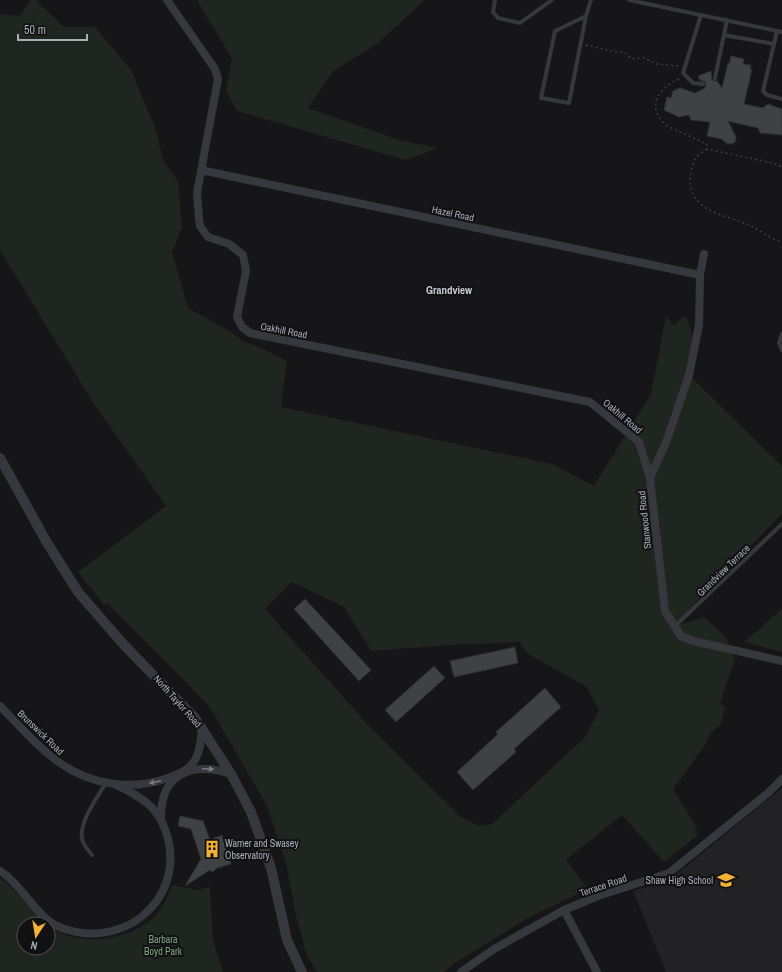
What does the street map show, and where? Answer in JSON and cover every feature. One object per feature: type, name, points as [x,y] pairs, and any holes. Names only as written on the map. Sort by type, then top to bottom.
[{"type":"street","name":"Oakhill Road","points":[[167,0],[215,69],[218,79],[197,193],[200,226],[208,237],[229,244],[243,255],[246,271],[237,317],[242,327],[250,333],[590,402],[638,442],[650,478]]},
{"type":"street","name":"Hazel Road","points":[[201,170],[700,276]]},
{"type":"street","name":"Stanwood Road","points":[[704,254],[700,276],[699,325],[689,375],[667,440],[650,478],[664,611],[681,636],[694,641],[782,661]]},
{"type":"street","name":"North Taylor Road","points":[[0,458],[46,541],[78,592],[124,645],[157,677],[202,727],[231,774],[251,812],[271,868],[287,940],[302,972]]},
{"type":"street","name":"Brunswick Road","points":[[0,706],[37,744],[60,763],[77,773],[116,785],[140,784],[163,780],[180,774],[195,759],[199,750],[202,727]]},
{"type":"street","points":[[0,871],[17,885],[44,916],[60,927],[80,934],[114,932],[135,922],[151,909],[158,900],[166,883],[169,851],[167,838],[161,819],[160,807],[170,784],[180,774],[194,769],[215,769],[231,774]]},
{"type":"street","name":"Terrace Road","points":[[462,972],[494,949],[564,910],[598,896],[669,873],[768,793],[782,779]]},
{"type":"street","points":[[116,785],[138,797],[161,819]]},
{"type":"street","points":[[564,910],[597,972]]},
{"type":"lane","points":[[495,0],[493,12],[498,18],[520,23],[552,0]]},
{"type":"lane","points":[[586,16],[555,30],[541,98],[569,103],[580,44],[591,0]]},
{"type":"lane","points":[[629,0],[782,32]]},
{"type":"lane","points":[[701,15],[683,74],[693,83],[703,84]]},
{"type":"lane","points":[[715,78],[727,20]]},
{"type":"lane","points":[[777,31],[763,91],[767,95],[782,99]]},
{"type":"lane","points":[[724,34],[774,44]]},
{"type":"lane","points":[[782,334],[779,343],[782,350]]},
{"type":"lane","name":"Grandview Terrace","points":[[674,627],[782,524]]},
{"type":"lane","points":[[92,855],[83,842],[82,836],[86,817],[106,783]]},
{"type":"path","points":[[580,44],[616,52],[624,52],[632,59],[644,58],[657,64],[684,68]]},
{"type":"path","points":[[681,78],[671,82],[660,91],[656,100],[656,110],[662,122],[667,126],[707,144],[706,148]]},
{"type":"path","points":[[706,148],[773,163],[782,167]]},
{"type":"path","points":[[706,148],[694,159],[690,180],[694,193],[701,205],[714,213],[743,223],[782,242]]},
{"type":"shaded area","name":"Shaw High School","points":[[782,788],[782,972],[666,972],[633,891],[666,882],[672,878]]},
{"type":"green space","points":[[30,0],[36,0],[64,27],[95,27],[131,70],[156,130],[163,160],[178,181],[182,227],[172,252],[188,308],[228,330],[244,342],[257,346],[287,361],[281,407],[552,464],[594,486],[651,394],[666,316],[674,326],[680,319],[686,316],[692,333],[689,375],[782,466],[782,514],[705,592],[674,626],[704,617],[725,636],[735,659],[720,703],[725,708],[720,725],[709,735],[706,744],[673,789],[697,828],[695,830],[698,835],[665,861],[662,860],[622,815],[566,860],[588,889],[528,918],[455,963],[444,972],[317,972],[307,956],[296,916],[286,863],[267,806],[209,706],[107,603],[104,605],[78,572],[166,506],[94,404],[0,250],[0,14],[20,16]],"holes":[[[292,582],[344,607],[371,651],[448,645],[519,642],[528,654],[587,687],[599,710],[585,737],[492,824],[478,826],[461,817],[371,728],[265,609]]]},
{"type":"green space","points":[[197,0],[425,0],[377,44],[333,71],[308,108],[399,140],[438,148],[406,160],[237,111],[226,90],[232,59]]},
{"type":"green space","points":[[782,609],[782,652],[744,642]]},
{"type":"green space","name":"Barbara Boyd Park","points":[[0,878],[38,916],[16,916],[16,956],[56,956],[56,931],[72,937],[86,939],[101,939],[129,933],[141,927],[159,912],[172,885],[197,890],[210,887],[213,940],[223,972],[0,972]]},
{"type":"building","points":[[731,56],[744,59],[743,64],[751,65],[750,69],[752,69],[744,104],[763,108],[768,104],[782,109],[782,135],[760,133],[758,128],[728,121],[736,137],[735,142],[731,144],[726,143],[722,139],[707,136],[710,122],[691,120],[689,115],[679,117],[664,110],[667,97],[671,98],[673,91],[680,88],[695,93],[705,88],[706,82],[700,80],[698,76],[711,71],[712,80],[717,81],[722,88]]},
{"type":"building","points":[[305,599],[371,670],[359,681],[294,609]]},
{"type":"building","points":[[515,647],[518,663],[454,677],[450,661]]},
{"type":"building","points":[[434,666],[445,678],[396,722],[385,710]]},
{"type":"building","points":[[545,688],[561,707],[514,749],[516,752],[473,790],[457,772],[498,734],[496,732]]},
{"type":"building","name":"Warner and Swasey Observatory","points":[[180,816],[203,821],[210,840],[222,835],[231,864],[217,868],[212,872],[210,870],[185,886],[201,859],[191,829],[178,826]]},
{"type":"place","name":"Warner and Swasey Observatory","points":[[212,849]]},
{"type":"place","name":"Shaw High School","points":[[726,880]]},
{"type":"district","name":"Grandview","points":[[449,290]]}]
